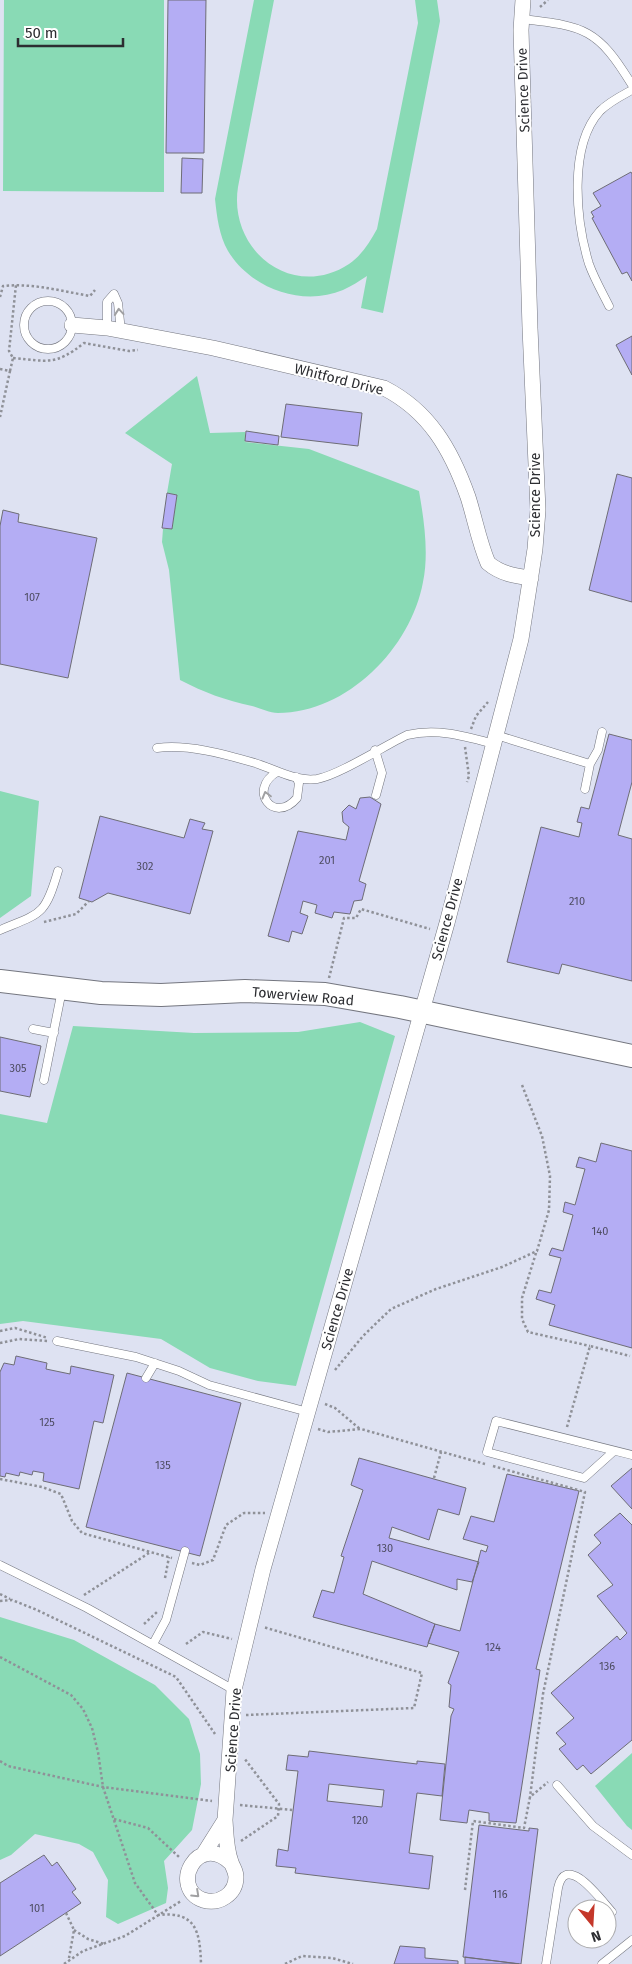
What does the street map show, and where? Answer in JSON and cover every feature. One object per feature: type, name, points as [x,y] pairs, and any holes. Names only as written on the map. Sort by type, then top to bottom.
[{"type":"street","name":"Science Drive","points":[[193,1893],[199,1898],[213,1901],[226,1896],[234,1886],[236,1879],[230,1856],[225,1820],[234,1690],[263,1568],[422,1012],[521,639],[531,578],[538,510],[530,328],[522,19],[524,0]]},
{"type":"street","name":"Whitford Drive","points":[[72,325],[114,330],[213,348],[384,388],[405,399],[438,432],[464,486],[488,563],[496,570],[515,576],[531,578]]},
{"type":"street","name":"Towerview Road","points":[[0,981],[62,990],[161,995],[245,991],[325,994],[422,1012],[632,1056]]},
{"type":"street","name":"Science Drive","points":[[188,1870],[196,1858],[203,1855],[225,1820]]},
{"type":"street","points":[[203,1855],[218,1854],[230,1856]]},
{"type":"street","points":[[188,1870],[189,1886],[193,1893]]},
{"type":"lane","points":[[522,19],[557,22],[593,34],[615,56],[632,84]]},
{"type":"lane","points":[[609,306],[590,265],[582,234],[578,193],[582,144],[599,112],[608,103],[632,90]]},
{"type":"lane","points":[[51,301],[61,305],[67,311],[72,325],[66,341],[53,349],[45,350],[36,347],[26,337],[23,322],[31,307],[38,303],[51,301]]},
{"type":"lane","points":[[157,748],[184,747],[256,763],[296,778],[318,778],[331,775],[407,734],[430,730],[495,740],[590,764]]},
{"type":"lane","points":[[585,790],[590,764],[598,750],[602,732]]},
{"type":"lane","points":[[375,750],[382,773],[376,795]]},
{"type":"lane","points":[[277,772],[267,780],[263,790],[268,804],[274,808],[288,806],[297,798],[299,783],[296,778]]},
{"type":"lane","points":[[0,930],[25,920],[44,909],[50,900],[58,871]]},
{"type":"lane","points":[[44,1080],[62,990]]},
{"type":"lane","points":[[33,1029],[54,1033]]},
{"type":"lane","points":[[57,1341],[136,1357],[209,1385],[308,1412]]},
{"type":"lane","points":[[146,1378],[155,1363]]},
{"type":"lane","points":[[614,1451],[584,1478],[487,1452],[496,1421],[632,1455]]},
{"type":"lane","points":[[153,1644],[166,1620],[185,1551]]},
{"type":"lane","points":[[0,1565],[75,1602],[234,1690]]},
{"type":"lane","points":[[555,1782],[593,1826],[632,1855]]},
{"type":"lane","points":[[546,1964],[560,1879],[565,1874],[571,1873],[581,1880],[599,1899]]},
{"type":"lane","points":[[602,1964],[632,1940]]},
{"type":"path","points":[[541,0],[540,7],[548,0]]},
{"type":"path","points":[[0,417],[13,358],[9,351],[16,285]]},
{"type":"path","points":[[0,297],[2,286],[16,285],[61,289],[90,296],[95,290]]},
{"type":"path","points":[[13,358],[53,362],[66,358],[84,343],[129,351],[144,349]]},
{"type":"path","points":[[0,370],[10,371]]},
{"type":"path","points":[[471,730],[476,716],[488,704],[490,696]]},
{"type":"path","points":[[465,747],[469,776],[467,783]]},
{"type":"path","points":[[325,994],[344,918],[356,918],[361,909],[430,929]]},
{"type":"path","points":[[427,938],[432,920]]},
{"type":"path","points":[[522,1085],[542,1136],[550,1176],[549,1210],[522,1298],[522,1319],[528,1332],[630,1356]]},
{"type":"path","points":[[334,1371],[362,1336],[391,1309],[436,1289],[502,1267],[537,1251]]},
{"type":"path","points":[[0,1331],[15,1328],[57,1341]]},
{"type":"path","points":[[0,1343],[18,1339],[57,1341]]},
{"type":"path","points":[[564,1439],[590,1346]]},
{"type":"path","points":[[326,1404],[336,1408],[361,1430]]},
{"type":"path","points":[[318,1429],[328,1432],[361,1430],[585,1492],[543,1694],[530,1797],[524,1828],[473,1821],[465,1890]]},
{"type":"path","points":[[434,1478],[441,1452]]},
{"type":"path","points":[[0,1478],[42,1487],[61,1494],[72,1521],[82,1533],[150,1553],[200,1564],[213,1560],[226,1525],[244,1513],[266,1512]]},
{"type":"path","points":[[75,1602],[116,1572],[150,1553]]},
{"type":"path","points":[[164,1584],[169,1557]]},
{"type":"path","points":[[0,1594],[176,1677],[216,1734]]},
{"type":"path","points":[[0,1600],[12,1600]]},
{"type":"path","points":[[144,1624],[158,1611]]},
{"type":"path","points":[[231,1716],[414,1708],[422,1674],[250,1623]]},
{"type":"path","points":[[186,1644],[203,1632],[233,1639]]},
{"type":"path","points":[[0,1657],[71,1695],[83,1709],[96,1744],[103,1787],[135,1883],[158,1915]]},
{"type":"path","points":[[230,1856],[278,1816],[279,1804],[231,1741]]},
{"type":"path","points":[[0,1761],[8,1766],[103,1787],[216,1802]]},
{"type":"path","points":[[530,1797],[555,1782]]},
{"type":"path","points":[[239,1805],[293,1810]]},
{"type":"path","points":[[114,1819],[148,1828],[164,1841],[188,1870]]},
{"type":"path","points":[[64,1964],[69,1960],[125,1936],[193,1893]]},
{"type":"path","points":[[66,1913],[74,1930],[88,1939],[104,1944]]},
{"type":"path","points":[[158,1915],[179,1916],[188,1918],[193,1922],[201,1964]]},
{"type":"path","points":[[69,1960],[74,1930]]},
{"type":"path","points":[[285,1964],[302,1956],[332,1958],[353,1964]]},
{"type":"shaded area","points":[[0,0],[632,0],[632,1964],[0,1964]]},
{"type":"green space","points":[[4,0],[164,0],[164,192],[3,191]]},
{"type":"green space","points":[[254,0],[274,0],[238,187],[238,210],[243,231],[254,249],[269,263],[287,273],[307,277],[328,274],[349,264],[358,257],[377,229],[418,23],[415,0],[437,0],[440,21],[383,313],[361,308],[367,276],[343,290],[328,295],[295,295],[279,291],[264,285],[250,276],[228,251],[222,239],[215,199]]},
{"type":"green space","points":[[197,376],[210,433],[245,432],[245,442],[309,449],[419,491],[424,525],[426,560],[423,582],[416,607],[405,630],[390,652],[372,672],[351,689],[328,702],[304,710],[275,713],[215,696],[180,680],[169,570],[162,542],[163,529],[172,529],[177,495],[167,493],[172,464],[125,433]]},
{"type":"green space","points":[[0,791],[39,801],[31,896],[0,918]]},
{"type":"green space","points":[[360,1022],[395,1036],[296,1386],[258,1381],[210,1368],[161,1339],[23,1321],[0,1324],[0,1114],[47,1123],[73,1026],[194,1033],[298,1032]]},
{"type":"green space","points":[[0,1617],[74,1640],[155,1685],[189,1719],[200,1754],[201,1784],[192,1830],[164,1861],[168,1888],[166,1903],[118,1924],[106,1917],[108,1880],[93,1852],[79,1844],[35,1834],[11,1855],[0,1860]]},
{"type":"green space","points":[[632,1753],[632,1830],[595,1786]]},
{"type":"building","points":[[168,0],[206,0],[204,153],[166,153]]},
{"type":"building","points":[[182,158],[203,159],[202,193],[181,193]]},
{"type":"building","points":[[631,172],[632,281],[627,272],[622,274],[592,218],[594,217],[591,212],[601,206],[593,193]]},
{"type":"building","points":[[632,336],[632,375],[616,345]]},
{"type":"building","points":[[286,404],[362,413],[358,446],[281,437]]},
{"type":"building","points":[[246,431],[279,436],[278,445],[245,441]]},
{"type":"building","points":[[617,474],[632,478],[632,602],[589,590]]},
{"type":"building","points":[[167,493],[177,495],[172,529],[162,528]]},
{"type":"building","points":[[3,510],[19,514],[18,522],[97,538],[68,678],[0,664],[0,526]]},
{"type":"building","points":[[609,734],[632,740],[632,782],[618,835],[632,839],[632,981],[562,964],[559,974],[507,962],[541,827],[579,837],[582,823],[577,822],[581,807],[589,809]]},
{"type":"building","points":[[370,797],[381,804],[359,881],[366,884],[362,900],[354,901],[350,914],[334,912],[332,918],[315,913],[317,905],[303,901],[300,913],[308,916],[302,934],[292,931],[289,942],[268,936],[298,831],[346,840],[349,827],[343,822],[342,812],[349,805],[356,809],[360,798]]},
{"type":"building","points":[[100,816],[184,838],[190,819],[205,823],[202,829],[213,831],[190,914],[108,893],[92,902],[79,898]]},
{"type":"building","points":[[0,1037],[41,1046],[30,1097],[0,1091]]},
{"type":"building","points":[[601,1143],[632,1151],[632,1348],[549,1325],[555,1305],[536,1299],[539,1290],[551,1293],[561,1258],[549,1255],[552,1248],[563,1251],[573,1215],[563,1212],[565,1202],[575,1205],[585,1169],[576,1167],[579,1157],[596,1162]]},
{"type":"building","points":[[16,1356],[47,1363],[46,1369],[70,1374],[71,1366],[114,1375],[103,1423],[94,1421],[79,1489],[43,1481],[44,1473],[33,1471],[32,1475],[20,1472],[19,1476],[6,1473],[5,1477],[0,1476],[0,1372],[4,1363],[14,1365]]},
{"type":"building","points":[[127,1373],[241,1403],[200,1556],[86,1527]]},
{"type":"building","points":[[359,1458],[466,1488],[459,1515],[438,1509],[429,1540],[392,1527],[389,1538],[479,1562],[472,1582],[457,1579],[457,1590],[372,1561],[363,1594],[435,1624],[427,1647],[313,1617],[322,1590],[334,1593],[344,1557],[341,1556],[363,1490],[351,1485]]},
{"type":"building","points":[[632,1468],[632,1509],[611,1486]]},
{"type":"building","points":[[507,1474],[579,1491],[536,1669],[540,1670],[516,1823],[489,1821],[489,1813],[469,1810],[467,1823],[440,1820],[451,1716],[454,1709],[449,1707],[451,1685],[448,1683],[459,1652],[428,1643],[435,1624],[460,1631],[481,1550],[486,1552],[488,1546],[463,1539],[471,1516],[494,1522]]},
{"type":"building","points":[[620,1513],[632,1525],[632,1740],[591,1774],[583,1765],[577,1770],[559,1749],[566,1744],[556,1733],[574,1718],[551,1693],[617,1636],[620,1640],[627,1633],[597,1596],[613,1585],[588,1555],[601,1543],[594,1535]]},
{"type":"building","points":[[309,1751],[417,1764],[417,1761],[445,1764],[442,1796],[417,1793],[409,1853],[433,1856],[429,1889],[295,1873],[296,1868],[276,1866],[278,1849],[288,1851],[298,1771],[286,1770],[288,1755],[308,1757]],"holes":[[[329,1784],[384,1790],[382,1807],[327,1801]]]},
{"type":"building","points":[[479,1825],[529,1831],[529,1828],[538,1829],[521,1964],[463,1957]]},
{"type":"building","points":[[44,1855],[52,1866],[57,1862],[76,1889],[72,1892],[81,1903],[0,1956],[0,1883]]},
{"type":"building","points":[[400,1946],[425,1948],[425,1958],[458,1961],[458,1964],[394,1964]]},
{"type":"building","points":[[465,1957],[519,1964],[465,1964]]}]
